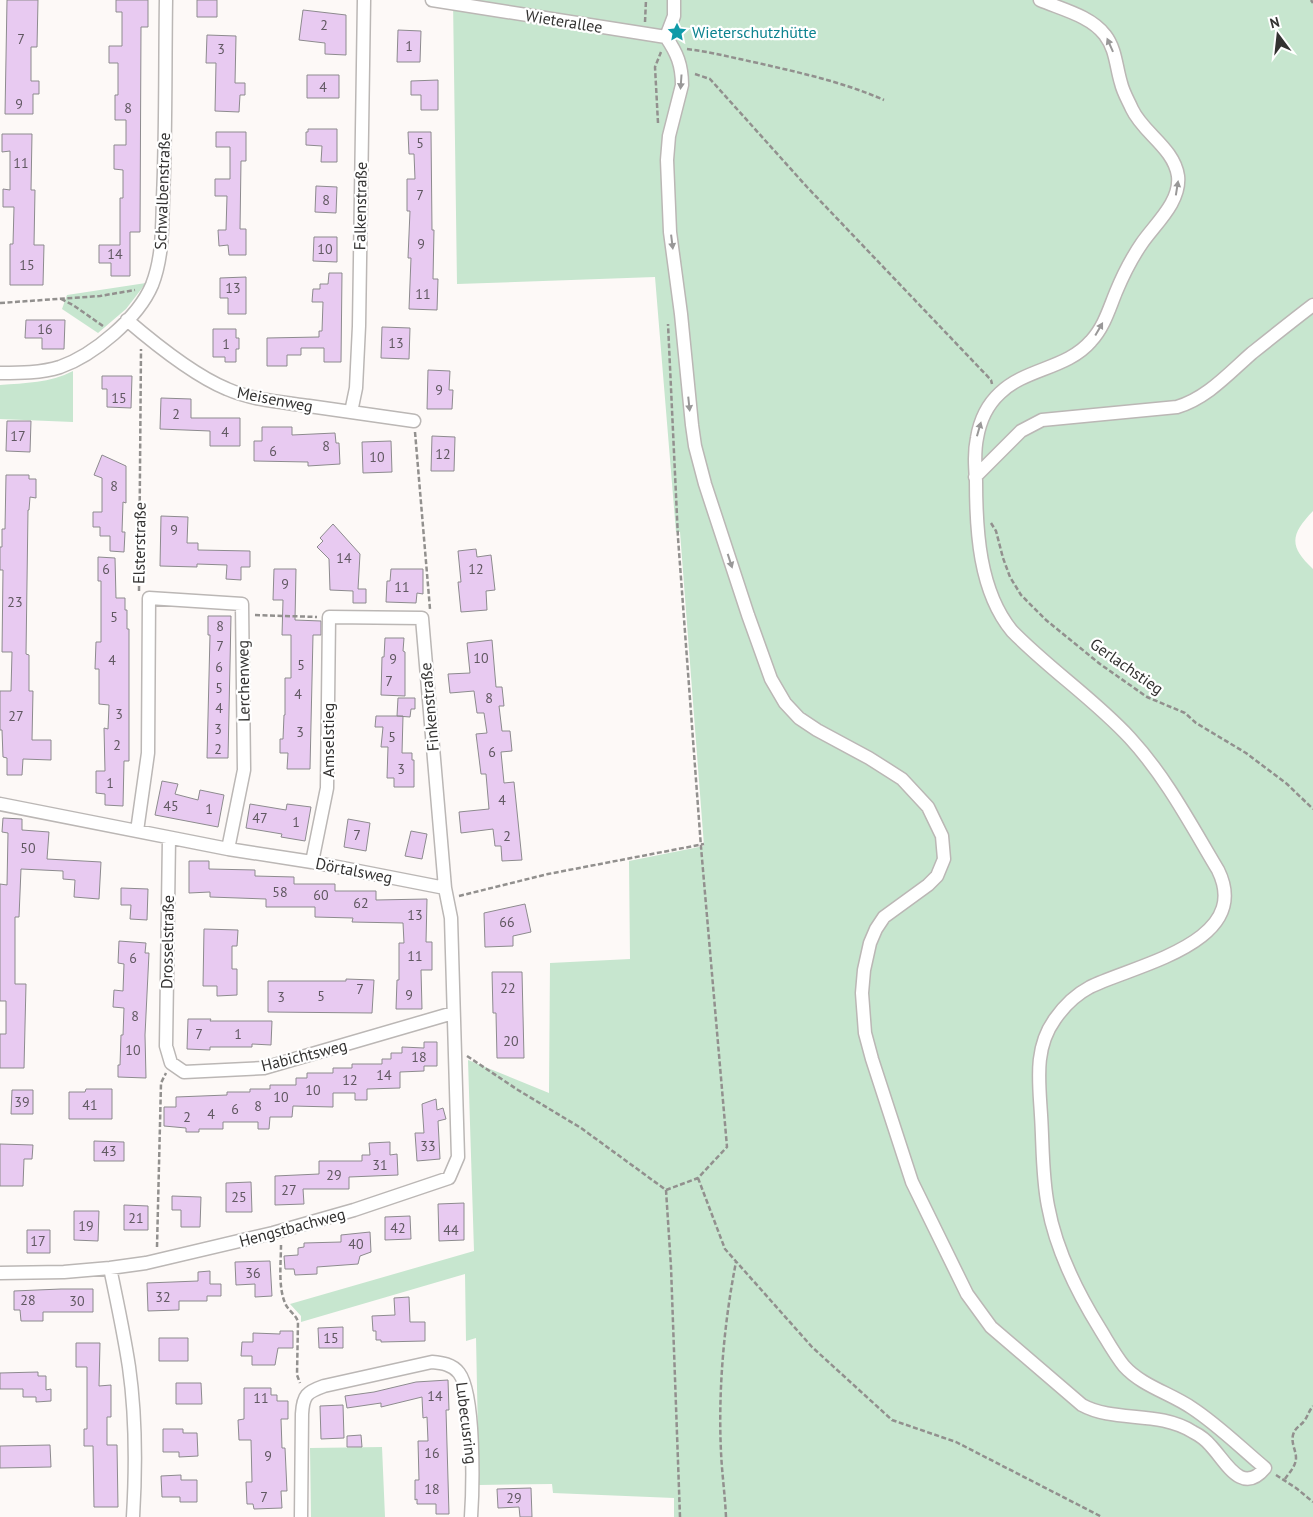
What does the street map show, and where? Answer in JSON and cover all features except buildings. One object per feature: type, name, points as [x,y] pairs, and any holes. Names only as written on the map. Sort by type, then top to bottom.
[{"type":"street","name":"Schwalbenstraße","points":[[0,374],[33,373],[60,367],[90,351],[115,332],[137,310],[152,285],[159,261],[161,244],[164,181],[166,0]]},
{"type":"street","name":"Falkenstraße","points":[[351,412],[356,388],[358,335],[364,0]]},
{"type":"street","name":"Wieterallee","points":[[432,0],[666,37]]},
{"type":"street","points":[[674,0],[674,16],[666,37],[678,57],[682,70],[682,85],[670,136],[667,160],[670,232],[681,314],[692,425],[695,446],[705,484],[771,679],[785,703],[799,718],[817,730],[870,758],[902,779],[928,807],[942,836],[944,853],[940,872],[928,885],[884,916],[870,943],[862,982],[863,1013],[868,1045],[912,1182],[966,1294],[979,1313],[991,1327],[1077,1402],[1100,1412],[1154,1418],[1186,1427],[1204,1439],[1229,1468],[1242,1478],[1252,1478],[1265,1468],[1210,1420],[1184,1403],[1136,1377],[1123,1365],[1079,1294],[1069,1271],[1050,1216],[1045,1182],[1039,1056],[1040,1047],[1047,1032],[1064,1008],[1083,991],[1166,958],[1205,933],[1217,920],[1226,902],[1225,888],[1218,870],[1171,792],[1138,748],[1115,724],[1019,638],[1002,618],[993,598],[983,564],[977,526],[976,477],[977,436],[984,413],[996,398],[1014,383],[1058,364],[1081,351],[1090,342],[1105,319],[1126,268],[1147,235],[1171,204],[1177,190],[1178,176],[1174,163],[1142,126],[1134,112],[1121,86],[1113,50],[1106,36],[1090,22],[1040,0]]},
{"type":"street","points":[[976,477],[1021,431],[1042,420],[1176,407],[1192,401],[1210,390],[1269,339],[1313,305]]},
{"type":"street","name":"Meisenweg","points":[[126,320],[206,379],[227,389],[251,397],[414,421]]},
{"type":"street","points":[[149,598],[242,604],[242,615]]},
{"type":"street","name":"Elsterstraße","points":[[137,831],[148,753],[149,598]]},
{"type":"street","name":"Lerchenweg","points":[[228,849],[244,770],[242,615]]},
{"type":"street","points":[[328,617],[422,618]]},
{"type":"street","name":"Amselstieg","points":[[312,862],[327,788],[328,617]]},
{"type":"street","name":"Finkenstraße","points":[[422,618],[445,888]]},
{"type":"street","name":"Dörtalsweg","points":[[0,804],[169,838],[312,862],[445,888]]},
{"type":"street","name":"Drosselstraße","points":[[169,838],[166,1046],[171,1063]]},
{"type":"street","points":[[445,888],[451,918],[453,1013],[456,1048]]},
{"type":"street","name":"Habichtsweg","points":[[171,1063],[184,1072],[264,1068],[453,1013]]},
{"type":"street","name":"Hengstbachweg","points":[[0,1273],[64,1272],[110,1268],[157,1260],[354,1210],[448,1178],[458,1157],[456,1048]]},
{"type":"street","points":[[110,1268],[131,1385],[134,1444],[133,1517]]},
{"type":"street","name":"Lubecusring","points":[[306,1396],[312,1390],[324,1386],[420,1364],[437,1362],[454,1368],[459,1372],[464,1382],[470,1426],[473,1482],[471,1517]]},
{"type":"street","points":[[301,1517],[302,1414],[306,1396]]},
{"type":"path","points":[[645,34],[646,0]]},
{"type":"path","points":[[658,126],[655,67],[666,37]]},
{"type":"path","points":[[675,50],[687,49],[714,52],[822,77],[862,90],[884,100]]},
{"type":"path","points":[[682,70],[710,79],[807,187],[991,380],[996,398]]},
{"type":"path","points":[[0,303],[100,296],[152,285]]},
{"type":"path","points":[[60,299],[73,305],[104,327],[115,332]]},
{"type":"path","points":[[666,1190],[698,1178],[727,1147],[678,538],[668,322]]},
{"type":"path","name":"Elsterstraße","points":[[142,333],[138,599],[149,598]]},
{"type":"path","points":[[414,421],[430,616],[422,618]]},
{"type":"path","name":"Gerlachstieg","points":[[991,522],[996,530],[1010,577],[1021,595],[1046,620],[1100,664],[1147,697],[1185,713],[1196,723],[1246,752],[1287,784],[1313,809]]},
{"type":"path","points":[[242,615],[328,617]]},
{"type":"path","points":[[445,888],[457,896],[548,874],[702,844]]},
{"type":"path","points":[[456,1048],[518,1090],[581,1128],[666,1190]]},
{"type":"path","points":[[157,1260],[162,1084],[171,1063]]},
{"type":"path","points":[[698,1178],[725,1249],[812,1347],[892,1420],[956,1442],[1102,1517]]},
{"type":"path","points":[[666,1190],[671,1267],[680,1517]]},
{"type":"path","points":[[280,1230],[282,1292],[286,1305],[297,1317],[297,1375],[306,1396]]},
{"type":"path","points":[[726,1517],[721,1451],[722,1376],[728,1302],[736,1261]]},
{"type":"path","points":[[1285,1479],[1294,1467],[1296,1458],[1293,1448],[1293,1436],[1297,1427],[1305,1420],[1313,1406]]},
{"type":"path","points":[[1265,1468],[1296,1488],[1313,1502]]},
{"type":"green space","points":[[453,0],[1313,0],[1313,511],[1300,527],[1295,540],[1299,553],[1313,569],[1313,1517],[674,1517],[674,1498],[553,1493],[552,1484],[479,1485],[476,1338],[466,1341],[465,1274],[301,1322],[301,1316],[290,1304],[474,1251],[468,1060],[549,1093],[550,963],[630,959],[629,861],[704,846],[680,532],[676,532],[655,277],[457,284]]},
{"type":"green space","points":[[146,283],[126,309],[98,333],[62,309],[67,295]]},
{"type":"green space","points":[[73,371],[73,422],[0,419],[0,385],[46,380]]},
{"type":"green space","points":[[382,1447],[385,1517],[311,1517],[310,1448]]},
{"type":"place","name":"Wieterschutzhütte","points":[[677,32]]}]
